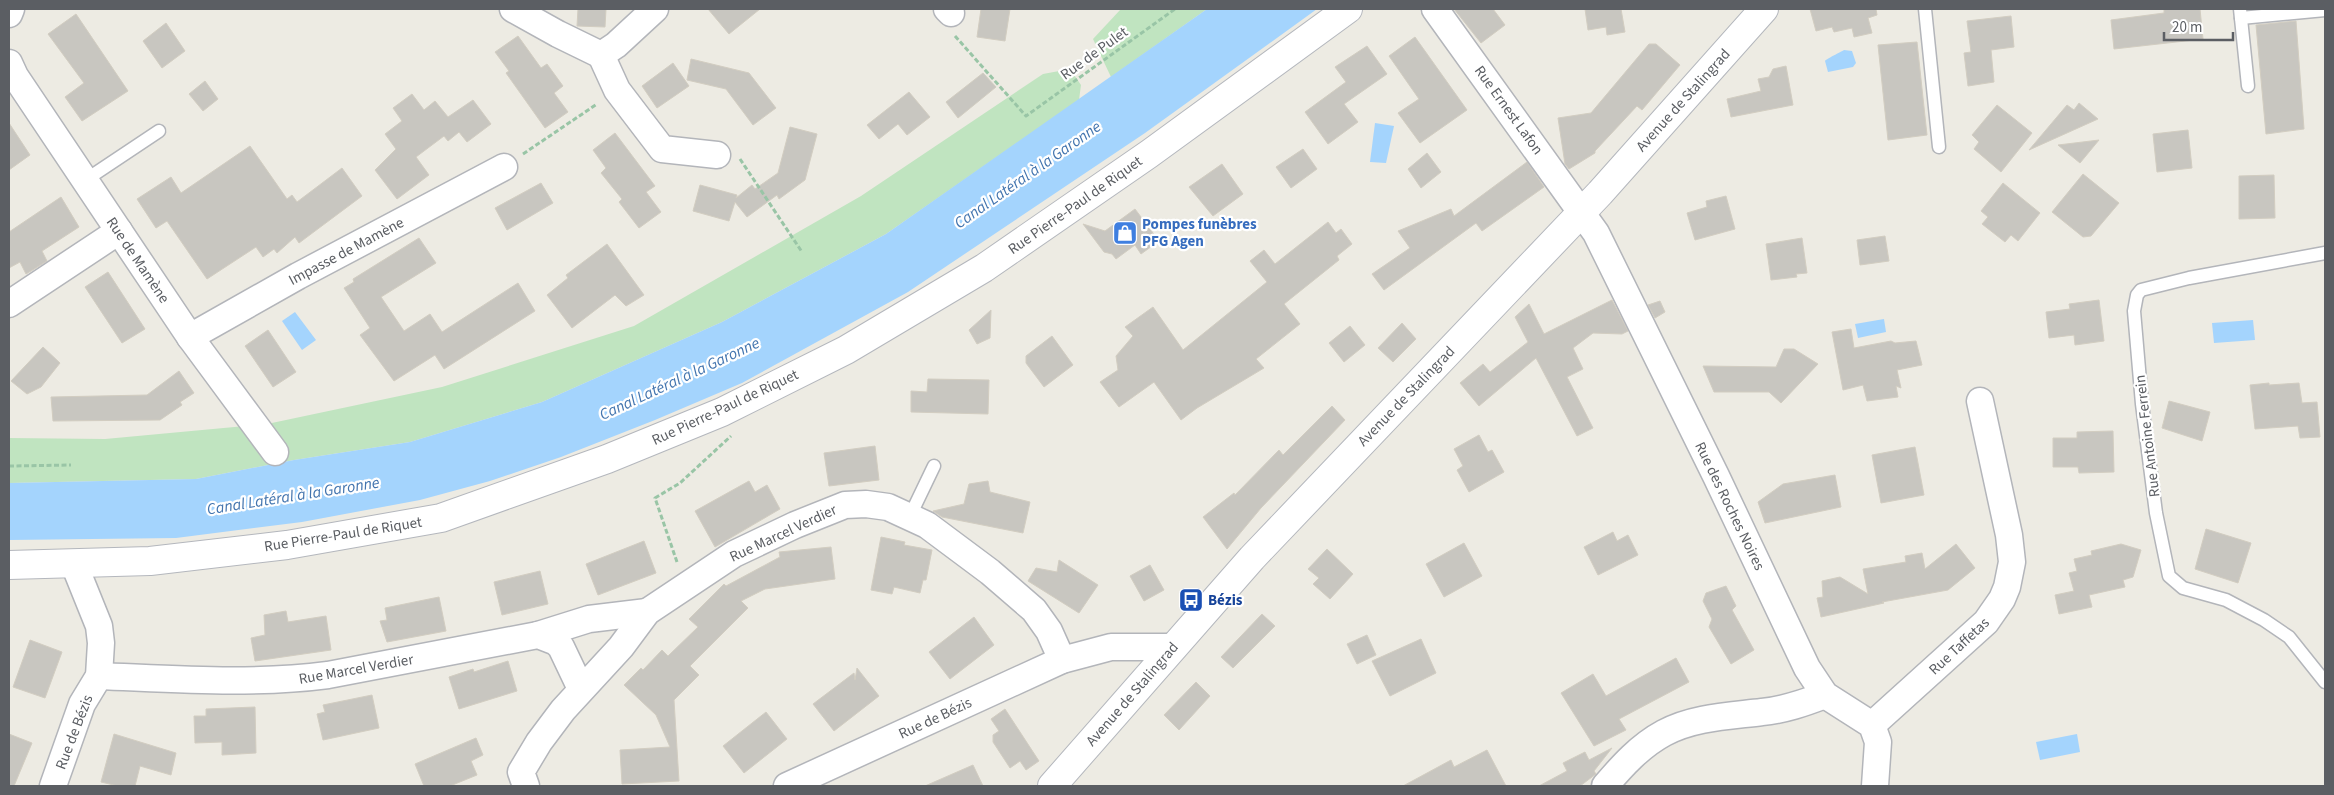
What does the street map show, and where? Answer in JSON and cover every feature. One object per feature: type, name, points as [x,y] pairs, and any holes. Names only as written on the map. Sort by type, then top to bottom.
[{"type":"street","points":[[9,14],[11,9]]},
{"type":"street","points":[[513,9],[601,55],[618,90],[662,149],[717,155]]},
{"type":"street","points":[[601,55],[616,45],[654,9]]},
{"type":"street","name":"Rue Pierre-Paul de Riquet","points":[[9,565],[150,561],[287,545],[441,518],[607,459],[722,412],[846,350],[984,268],[1148,154],[1348,9]]},
{"type":"street","name":"Rue Ernest Lafon","points":[[1435,9],[1582,211]]},
{"type":"street","name":"Avenue de Stalingrad","points":[[1052,786],[1252,558],[1582,211],[1764,9]]},
{"type":"street","name":"Rue de Mamène","points":[[9,62],[15,76],[190,337],[275,452]]},
{"type":"street","name":"Impasse de Mamène","points":[[190,337],[298,276],[504,167]]},
{"type":"street","name":"Rue des Roches Noires","points":[[1582,211],[1596,234],[1650,340],[1807,668],[1825,695],[1872,725]]},
{"type":"street","points":[[9,304],[119,231]]},
{"type":"street","name":"Rue Taffetas","points":[[1872,725],[1986,622],[2002,599],[2007,587],[2012,562],[2009,535],[1980,401]]},
{"type":"street","name":"Rue Marcel Verdier","points":[[526,786],[522,772],[539,742],[581,689],[621,647],[647,612],[734,554],[795,525],[845,505],[866,504],[888,507],[927,525],[990,572],[1034,610],[1049,631],[1073,657]]},
{"type":"street","name":"Rue de Bézis","points":[[53,786],[82,704],[99,676],[101,643],[99,626],[74,564]]},
{"type":"street","name":"Rue Marcel Verdier","points":[[99,676],[200,681],[294,680],[538,635],[589,619],[647,612]]},
{"type":"street","points":[[538,635],[556,642],[561,647],[581,689]]},
{"type":"street","name":"Rue de Bézis","points":[[787,786],[1073,657],[1111,647],[1174,647]]},
{"type":"street","points":[[1073,657],[1120,659],[1147,677]]},
{"type":"street","points":[[1605,786],[1622,765],[1666,732],[1684,725],[1714,718],[1795,706],[1825,695]]},
{"type":"street","points":[[1872,725],[1878,742],[1875,786]]},
{"type":"lane","points":[[1925,9],[1939,147]]},
{"type":"lane","points":[[2248,86],[2240,13],[2325,10]]},
{"type":"lane","points":[[84,180],[159,131]]},
{"type":"lane","name":"Rue Antoine Ferrein","points":[[2325,253],[2189,278],[2141,290],[2137,295],[2134,311],[2142,404],[2156,513],[2169,576],[2183,588],[2226,600],[2264,620],[2289,637],[2325,682]]},
{"type":"lane","points":[[910,516],[934,466]]},
{"type":"path","name":"Rue de Pulet","points":[[949,11],[955,36],[1026,116],[1175,9]]},
{"type":"path","points":[[504,167],[618,90]]},
{"type":"path","points":[[717,155],[728,154],[740,158],[802,252]]},
{"type":"path","points":[[686,586],[655,498],[680,483],[737,431]]},
{"type":"path","points":[[9,466],[71,465]]},
{"type":"green space","points":[[1121,9],[1207,9],[1111,77],[1093,39]]},
{"type":"green space","points":[[1070,69],[1081,85],[1079,100],[886,234],[722,322],[542,402],[410,442],[294,460],[196,479],[9,483],[9,438],[105,439],[267,424],[442,387],[634,326],[861,196],[1043,74]]},
{"type":"water","name":"Canal Latéral à la Garonne","points":[[1207,9],[1317,9],[1145,133],[908,292],[742,383],[561,457],[490,481],[420,500],[302,522],[176,538],[9,540],[9,483],[196,479],[294,460],[410,442],[542,402],[722,322],[886,234]]},
{"type":"water","points":[[1844,50],[1852,51],[1856,63],[1853,67],[1828,72],[1825,61]]},
{"type":"water","points":[[1375,123],[1394,126],[1386,163],[1370,162]]},
{"type":"water","points":[[295,312],[316,340],[302,350],[282,321]]},
{"type":"water","points":[[1884,319],[1886,332],[1858,338],[1855,324]]},
{"type":"water","points":[[2253,320],[2255,340],[2214,343],[2212,323]]},
{"type":"water","points":[[2077,734],[2080,752],[2040,760],[2036,742]]},
{"type":"building","points":[[578,9],[606,9],[605,27],[577,26]]},
{"type":"building","points":[[708,9],[760,9],[729,34]]},
{"type":"building","points":[[981,9],[1010,9],[1005,41],[977,37]]},
{"type":"building","points":[[1454,9],[1493,9],[1505,25],[1481,43]]},
{"type":"building","points":[[1585,9],[1621,9],[1625,32],[1607,35],[1606,27],[1588,30]]},
{"type":"building","points":[[1810,9],[1876,9],[1877,15],[1868,18],[1872,33],[1854,37],[1852,28],[1834,32],[1832,27],[1816,31]]},
{"type":"building","points":[[2164,9],[2200,9],[2203,39],[2114,49],[2111,20],[2164,13]]},
{"type":"building","points":[[76,14],[128,91],[82,121],[65,97],[84,83],[48,34]]},
{"type":"building","points":[[2011,16],[2014,47],[1991,50],[1994,82],[1968,86],[1964,53],[1971,52],[1967,21]]},
{"type":"building","points":[[2296,21],[2304,129],[2266,134],[2256,25]]},
{"type":"building","points":[[166,23],[185,51],[162,68],[143,41]]},
{"type":"building","points":[[518,36],[541,68],[547,64],[563,86],[554,93],[568,112],[545,128],[506,73],[509,71],[495,52]]},
{"type":"building","points":[[1415,37],[1467,110],[1420,143],[1398,113],[1419,99],[1389,56]]},
{"type":"building","points":[[1917,42],[1927,135],[1888,140],[1878,45]]},
{"type":"building","points":[[1649,44],[1656,44],[1680,65],[1642,110],[1637,106],[1595,153],[1569,169],[1565,164],[1558,118],[1591,113]]},
{"type":"building","points":[[1367,46],[1387,74],[1344,104],[1358,122],[1328,144],[1305,112],[1346,82],[1335,67]]},
{"type":"building","points":[[691,59],[749,73],[776,108],[753,125],[726,89],[687,80]]},
{"type":"building","points":[[673,63],[689,86],[657,108],[642,86]]},
{"type":"building","points":[[1786,66],[1793,105],[1731,117],[1727,99],[1761,91],[1758,79],[1769,77],[1773,69]]},
{"type":"building","points":[[983,73],[996,87],[958,118],[946,102]]},
{"type":"building","points":[[205,81],[218,99],[203,111],[189,94]]},
{"type":"building","points":[[909,92],[930,117],[907,135],[898,124],[879,139],[867,125]]},
{"type":"building","points":[[412,94],[424,110],[435,101],[448,117],[473,100],[491,124],[467,142],[459,132],[448,141],[444,136],[416,157],[429,175],[397,199],[375,170],[396,149],[385,134],[402,121],[393,108]]},
{"type":"building","points":[[2079,103],[2098,119],[2029,150],[2067,105],[2074,110]]},
{"type":"building","points":[[1997,105],[2032,133],[2001,172],[1974,149],[1979,142],[1972,135]]},
{"type":"building","points":[[9,123],[30,155],[9,170]]},
{"type":"building","points":[[790,127],[817,134],[805,180],[779,199],[777,195],[747,217],[735,202],[729,221],[693,211],[700,185],[737,195],[736,198],[752,185],[755,189],[778,173]]},
{"type":"building","points":[[2188,130],[2192,168],[2157,172],[2153,134]]},
{"type":"building","points":[[615,133],[655,186],[646,192],[661,212],[639,228],[619,202],[622,199],[601,173],[606,168],[593,150]]},
{"type":"building","points":[[2099,140],[2080,163],[2058,145]]},
{"type":"building","points":[[250,146],[287,199],[292,195],[297,202],[342,168],[362,196],[299,243],[295,237],[277,253],[274,249],[263,257],[256,247],[207,279],[167,221],[156,228],[137,199],[171,177],[181,193]]},
{"type":"building","points":[[1303,149],[1317,169],[1291,188],[1276,167]]},
{"type":"building","points":[[1427,153],[1441,172],[1421,188],[1408,169]]},
{"type":"building","points":[[1527,162],[1544,187],[1482,231],[1476,223],[1384,290],[1372,274],[1410,248],[1398,231],[1451,209],[1454,216]]},
{"type":"building","points":[[1222,164],[1243,194],[1213,216],[1189,187]]},
{"type":"building","points":[[2083,174],[2119,203],[2091,236],[2083,237],[2052,212]]},
{"type":"building","points":[[2274,175],[2275,218],[2239,219],[2239,176]]},
{"type":"building","points":[[541,183],[553,203],[507,230],[495,208]]},
{"type":"building","points":[[2003,183],[2040,213],[2018,241],[2011,235],[2005,242],[1982,224],[1988,217],[1981,211]]},
{"type":"building","points":[[1726,196],[1735,229],[1695,240],[1687,213],[1707,207],[1706,201]]},
{"type":"building","points":[[61,197],[79,227],[42,251],[47,261],[26,274],[20,262],[9,268],[9,232]]},
{"type":"building","name":"Pompes funèbres PFG Agen","points":[[1135,209],[1159,241],[1141,254],[1135,245],[1116,259],[1112,254],[1104,252],[1083,224],[1105,231]]},
{"type":"building","points":[[1328,222],[1336,233],[1341,229],[1352,244],[1337,256],[1339,260],[1284,304],[1300,324],[1256,359],[1264,368],[1197,408],[1181,420],[1154,382],[1119,407],[1100,382],[1118,370],[1116,356],[1133,336],[1125,327],[1153,307],[1183,350],[1267,282],[1250,261],[1264,250],[1275,264]]},
{"type":"building","points":[[1885,236],[1889,261],[1860,265],[1857,240]]},
{"type":"building","points":[[419,238],[436,263],[381,297],[404,331],[430,314],[442,332],[518,283],[535,311],[444,369],[435,355],[394,381],[360,335],[370,328],[344,288],[354,282],[353,279]]},
{"type":"building","points":[[1802,238],[1807,273],[1796,274],[1797,277],[1771,280],[1766,244]]},
{"type":"building","points":[[607,244],[644,295],[626,306],[615,295],[572,328],[547,295],[568,278],[566,275]]},
{"type":"building","points":[[108,272],[145,329],[122,343],[85,287]]},
{"type":"building","points":[[1612,300],[1628,331],[1622,334],[1593,333],[1573,348],[1583,369],[1567,377],[1593,428],[1577,436],[1536,358],[1479,406],[1460,383],[1483,364],[1490,372],[1528,342],[1515,317],[1529,304],[1544,334]]},
{"type":"building","points":[[2099,300],[2104,341],[2075,345],[2074,335],[2049,338],[2046,312],[2070,309],[2069,304]]},
{"type":"building","points":[[1660,301],[1665,312],[1655,318],[1648,305]]},
{"type":"building","points":[[991,310],[990,338],[977,344],[969,330]]},
{"type":"building","points":[[1402,323],[1416,339],[1393,362],[1378,348]]},
{"type":"building","points":[[1350,326],[1365,345],[1344,362],[1329,343]]},
{"type":"building","points":[[1851,329],[1854,348],[1891,341],[1895,343],[1916,341],[1922,365],[1897,370],[1901,388],[1896,386],[1898,397],[1867,401],[1863,385],[1843,390],[1832,332]]},
{"type":"building","points":[[268,330],[296,372],[273,387],[245,346]]},
{"type":"building","points":[[1052,336],[1073,365],[1044,387],[1026,363],[1026,356]]},
{"type":"building","points":[[43,347],[60,363],[41,387],[27,394],[11,381]]},
{"type":"building","points":[[1784,349],[1794,349],[1818,364],[1781,403],[1769,392],[1714,392],[1703,366],[1776,367]]},
{"type":"building","points":[[179,371],[194,393],[180,402],[182,405],[160,420],[53,421],[51,397],[147,395]]},
{"type":"building","points":[[928,379],[989,380],[988,414],[911,412],[911,391],[927,392]]},
{"type":"building","points":[[2269,383],[2269,385],[2299,383],[2302,403],[2317,402],[2320,437],[2300,438],[2298,426],[2255,429],[2250,385]]},
{"type":"building","points":[[2169,401],[2210,412],[2202,441],[2162,428]]},
{"type":"building","points":[[1332,406],[1345,420],[1261,508],[1227,549],[1203,517],[1234,493],[1235,495],[1279,450],[1283,455]]},
{"type":"building","points":[[2113,431],[2114,472],[2079,473],[2078,467],[2053,467],[2053,438],[2077,438],[2077,432]]},
{"type":"building","points":[[1479,435],[1488,452],[1492,450],[1504,472],[1469,492],[1457,470],[1463,466],[1454,449]]},
{"type":"building","points":[[875,446],[879,480],[829,486],[824,453]]},
{"type":"building","points":[[1915,447],[1924,495],[1881,503],[1872,455]]},
{"type":"building","points":[[1835,475],[1841,507],[1765,523],[1758,502],[1783,484]]},
{"type":"building","points":[[749,481],[755,492],[767,485],[780,509],[715,547],[695,511]]},
{"type":"building","points":[[988,481],[990,492],[1030,502],[1023,533],[942,517],[933,511],[964,504],[969,484]]},
{"type":"building","points":[[2206,529],[2251,543],[2238,583],[2195,569]]},
{"type":"building","points":[[1613,532],[1617,541],[1628,535],[1638,555],[1598,575],[1584,547]]},
{"type":"building","points":[[881,537],[905,542],[904,545],[932,550],[926,580],[923,580],[920,593],[894,587],[892,594],[871,590]]},
{"type":"building","points":[[644,541],[656,573],[598,595],[586,564]]},
{"type":"building","points":[[1464,543],[1482,576],[1444,597],[1426,564]]},
{"type":"building","points":[[1956,544],[1975,568],[1948,590],[1882,602],[1884,603],[1821,617],[1817,598],[1823,597],[1822,581],[1840,577],[1868,594],[1863,569],[1906,562],[1905,556],[1922,553],[1925,569]]},
{"type":"building","points":[[2121,544],[2141,550],[2133,577],[2123,580],[2125,587],[2089,595],[2092,607],[2059,614],[2055,595],[2074,591],[2069,573],[2077,571],[2074,559],[2092,555],[2091,551]]},
{"type":"building","points":[[831,547],[835,579],[765,589],[741,601],[748,608],[690,666],[699,675],[674,700],[679,781],[622,784],[620,750],[670,747],[656,715],[624,685],[641,668],[643,670],[662,650],[668,656],[698,627],[689,619],[724,584],[726,586],[780,557],[779,552]]},
{"type":"building","points":[[1327,549],[1353,574],[1330,599],[1313,584],[1319,578],[1308,569]]},
{"type":"building","points":[[1059,560],[1098,585],[1079,613],[1028,581],[1036,568],[1057,572]]},
{"type":"building","points":[[1150,565],[1164,590],[1144,601],[1130,576]]},
{"type":"building","points":[[540,571],[548,604],[502,615],[494,582]]},
{"type":"building","points":[[1726,586],[1736,606],[1732,610],[1754,650],[1731,664],[1709,627],[1712,619],[1703,601],[1706,593]]},
{"type":"building","points":[[439,597],[446,631],[387,642],[380,621],[387,620],[385,608]]},
{"type":"building","points":[[286,611],[288,622],[326,616],[331,650],[255,661],[251,638],[265,635],[264,615]]},
{"type":"building","points":[[1262,614],[1275,626],[1233,668],[1221,657]]},
{"type":"building","points":[[974,617],[994,645],[950,679],[929,652]]},
{"type":"building","points":[[1367,635],[1376,655],[1357,664],[1347,644]]},
{"type":"building","points":[[1421,639],[1436,673],[1390,696],[1372,661]]},
{"type":"building","points":[[30,640],[62,652],[45,698],[13,687]]},
{"type":"building","points":[[1676,658],[1689,682],[1619,719],[1626,730],[1594,746],[1561,693],[1593,674],[1606,696]]},
{"type":"building","points":[[508,661],[517,691],[459,709],[449,677],[473,669],[474,672]]},
{"type":"building","points":[[857,668],[879,696],[834,731],[813,704],[854,673],[855,680]]},
{"type":"building","points":[[1196,682],[1210,696],[1179,730],[1164,715]]},
{"type":"building","points":[[372,695],[379,728],[323,740],[317,714],[325,712],[323,705]]},
{"type":"building","points":[[255,707],[256,753],[222,755],[222,742],[195,743],[194,716],[206,716],[206,709]]},
{"type":"building","points":[[1005,709],[1039,761],[1026,770],[1020,761],[1010,768],[993,742],[993,735],[999,731],[991,719]]},
{"type":"building","points":[[766,712],[787,739],[744,773],[723,746]]},
{"type":"building","points":[[9,734],[32,743],[14,786],[9,786]]},
{"type":"building","points":[[114,734],[176,753],[171,775],[140,766],[135,786],[118,786],[101,782]]},
{"type":"building","points":[[476,738],[483,755],[471,761],[477,775],[450,786],[424,786],[415,764]]},
{"type":"building","points":[[1612,748],[1594,771],[1596,774],[1580,786],[1539,786],[1567,771],[1563,763],[1585,752],[1589,760]]},
{"type":"building","points":[[1487,750],[1506,786],[1403,786],[1451,760],[1454,767]]},
{"type":"building","points":[[973,765],[983,786],[925,786]]},
{"type":"place","name":"Pompes funèbres PFG Agen","points":[[1125,233]]},
{"type":"place","name":"Bézis","points":[[1191,600]]}]
